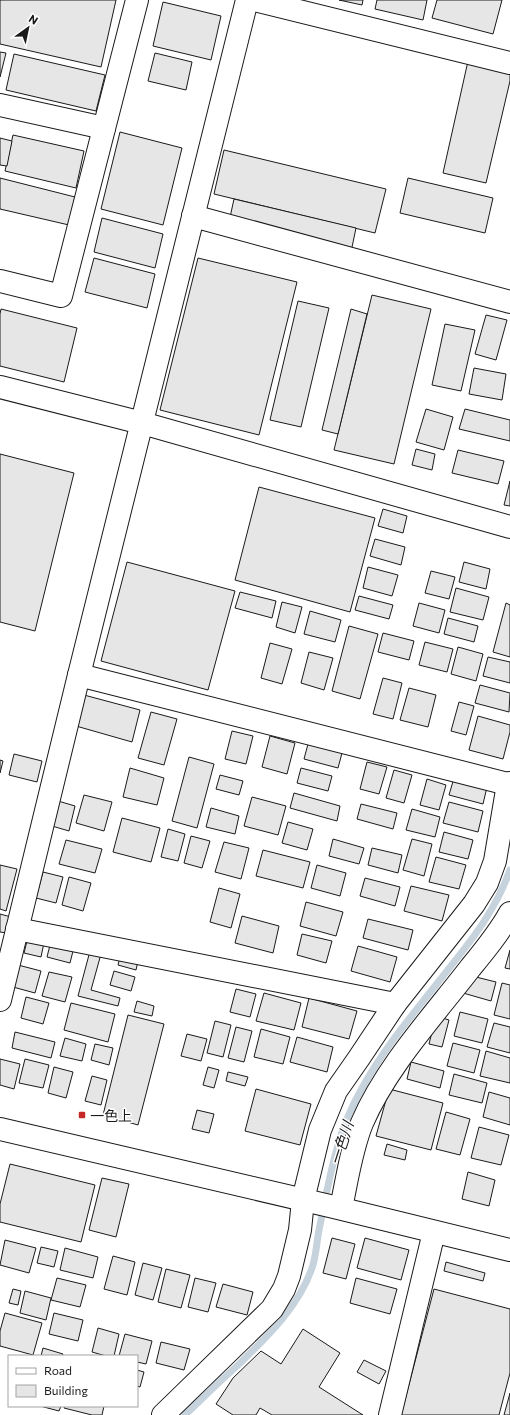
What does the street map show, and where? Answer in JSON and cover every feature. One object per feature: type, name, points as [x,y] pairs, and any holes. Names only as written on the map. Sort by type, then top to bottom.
[{"type":"street","points":[[0,281],[61,296],[137,0]]},
{"type":"street","points":[[0,1000],[79,674],[247,0]]},
{"type":"street","points":[[254,0],[510,64]]},
{"type":"street","points":[[0,104],[104,128]]},
{"type":"street","points":[[193,216],[510,302]]},
{"type":"street","points":[[0,386],[142,423],[510,527]]},
{"type":"street","points":[[79,674],[509,784],[495,861],[487,882],[474,904],[395,1004],[336,1091],[320,1130],[307,1201],[289,1276],[284,1289],[272,1309],[163,1415]]},
{"type":"street","points":[[338,1208],[353,1151],[362,1124],[373,1101],[394,1066],[492,941],[510,913]]},
{"type":"street","points":[[18,929],[395,1004]]},
{"type":"street","points":[[0,1129],[510,1250]]},
{"type":"street","points":[[390,1415],[434,1232]]},
{"type":"building","points":[[0,0],[116,0],[101,67],[0,44]]},
{"type":"building","points":[[339,0],[363,0],[362,5]]},
{"type":"building","points":[[377,0],[427,0],[423,20],[375,9]]},
{"type":"building","points":[[437,0],[502,0],[493,34],[432,18]]},
{"type":"building","points":[[163,2],[221,16],[211,60],[153,46]]},
{"type":"building","points":[[0,52],[6,53],[0,77]]},
{"type":"building","points":[[155,53],[192,62],[186,90],[148,81]]},
{"type":"building","points":[[14,54],[105,75],[96,111],[6,90]]},
{"type":"building","points":[[468,61],[510,71],[510,81],[486,183],[443,173]]},
{"type":"building","points":[[120,132],[182,148],[163,225],[101,209]]},
{"type":"building","points":[[13,135],[84,151],[76,188],[5,171]]},
{"type":"building","points":[[0,138],[12,141],[7,166],[0,165]]},
{"type":"building","points":[[224,150],[386,189],[375,233],[214,194]]},
{"type":"building","points":[[0,178],[75,197],[69,225],[0,209]]},
{"type":"building","points":[[408,178],[493,198],[485,233],[400,213]]},
{"type":"building","points":[[234,199],[356,228],[351,252],[229,222]]},
{"type":"building","points":[[102,218],[163,234],[155,268],[94,252]]},
{"type":"building","points":[[94,258],[155,274],[147,308],[85,292]]},
{"type":"building","points":[[198,258],[297,282],[259,435],[160,410]]},
{"type":"building","points":[[372,295],[431,309],[394,464],[334,450]]},
{"type":"building","points":[[298,301],[329,308],[301,427],[270,420]]},
{"type":"building","points":[[1,309],[77,328],[64,382],[0,366]]},
{"type":"building","points":[[351,309],[367,314],[338,434],[322,430]]},
{"type":"building","points":[[486,315],[507,320],[496,360],[475,354]]},
{"type":"building","points":[[445,324],[475,330],[461,391],[432,385]]},
{"type":"building","points":[[474,368],[506,374],[502,400],[469,394]]},
{"type":"building","points":[[426,409],[453,417],[444,450],[416,442]]},
{"type":"building","points":[[465,409],[510,420],[510,441],[459,429]]},
{"type":"building","points":[[416,449],[435,454],[432,470],[412,465]]},
{"type":"building","points":[[458,450],[504,461],[498,484],[452,473]]},
{"type":"building","points":[[0,454],[74,473],[35,631],[0,622]]},
{"type":"building","points":[[510,481],[510,506],[504,505]]},
{"type":"building","points":[[259,487],[375,518],[350,612],[235,580]]},
{"type":"building","points":[[383,509],[407,516],[403,533],[378,526]]},
{"type":"building","points":[[375,539],[405,547],[401,565],[370,556]]},
{"type":"building","points":[[127,562],[235,591],[208,690],[101,661]]},
{"type":"building","points":[[464,562],[490,569],[486,589],[459,582]]},
{"type":"building","points":[[368,567],[398,575],[392,596],[363,588]]},
{"type":"building","points":[[431,571],[455,577],[449,599],[425,593]]},
{"type":"building","points":[[456,588],[489,597],[483,620],[450,612]]},
{"type":"building","points":[[240,592],[276,601],[272,618],[235,608]]},
{"type":"building","points":[[359,596],[393,605],[389,619],[355,610]]},
{"type":"building","points":[[282,602],[302,607],[295,633],[276,627]]},
{"type":"building","points":[[419,603],[445,610],[439,633],[413,626]]},
{"type":"building","points":[[506,603],[510,605],[510,657],[493,652]]},
{"type":"building","points":[[310,611],[341,620],[335,642],[304,634]]},
{"type":"building","points":[[448,618],[478,626],[474,642],[444,634]]},
{"type":"building","points":[[349,626],[378,634],[360,699],[332,691]]},
{"type":"building","points":[[383,633],[414,641],[409,660],[378,652]]},
{"type":"building","points":[[425,642],[453,649],[447,672],[419,665]]},
{"type":"building","points":[[270,643],[292,649],[282,684],[261,678]]},
{"type":"building","points":[[458,647],[483,654],[476,681],[451,674]]},
{"type":"building","points":[[309,652],[333,658],[324,690],[301,683]]},
{"type":"building","points":[[488,657],[510,662],[510,683],[483,676]]},
{"type":"building","points":[[383,678],[402,683],[393,719],[373,714]]},
{"type":"building","points":[[480,685],[510,693],[509,712],[475,703]]},
{"type":"building","points":[[409,688],[436,695],[428,727],[400,720]]},
{"type":"building","points":[[84,695],[140,710],[132,742],[76,726]]},
{"type":"building","points":[[459,702],[474,706],[466,735],[451,731]]},
{"type":"building","points":[[151,712],[177,719],[164,765],[138,758]]},
{"type":"building","points":[[478,716],[510,725],[510,732],[503,759],[469,750]]},
{"type":"building","points":[[232,731],[253,736],[246,764],[225,759]]},
{"type":"building","points":[[270,736],[295,743],[287,774],[262,767]]},
{"type":"building","points":[[308,744],[342,753],[338,768],[304,759]]},
{"type":"building","points":[[14,754],[42,761],[37,782],[9,775]]},
{"type":"building","points":[[189,757],[214,764],[197,828],[172,821]]},
{"type":"building","points":[[0,760],[3,761],[0,773]]},
{"type":"building","points":[[367,762],[387,767],[379,794],[360,789]]},
{"type":"building","points":[[130,768],[164,778],[157,805],[123,797]]},
{"type":"building","points":[[301,768],[332,776],[328,791],[297,783]]},
{"type":"building","points":[[394,770],[412,775],[404,803],[386,798]]},
{"type":"building","points":[[220,775],[243,781],[239,795],[216,789]]},
{"type":"building","points":[[454,778],[487,787],[483,804],[449,795]]},
{"type":"building","points":[[427,779],[446,785],[439,810],[420,805]]},
{"type":"building","points":[[294,793],[340,806],[337,821],[290,808]]},
{"type":"building","points":[[84,795],[112,802],[104,831],[76,823]]},
{"type":"building","points":[[252,797],[286,806],[278,835],[244,826]]},
{"type":"building","points":[[58,801],[75,806],[69,831],[52,826]]},
{"type":"building","points":[[449,802],[483,811],[478,832],[443,823]]},
{"type":"building","points":[[361,804],[397,813],[393,829],[357,819]]},
{"type":"building","points":[[211,808],[239,816],[235,834],[206,827]]},
{"type":"building","points":[[412,809],[440,817],[435,837],[406,830]]},
{"type":"building","points":[[122,818],[160,828],[151,862],[113,852]]},
{"type":"building","points":[[288,822],[313,829],[307,850],[282,843]]},
{"type":"building","points":[[168,829],[185,834],[178,861],[161,857]]},
{"type":"building","points":[[444,832],[473,840],[468,859],[439,852]]},
{"type":"building","points":[[191,836],[210,841],[202,868],[184,863]]},
{"type":"building","points":[[333,839],[364,848],[359,864],[329,856]]},
{"type":"building","points":[[412,839],[432,844],[424,876],[403,870]]},
{"type":"building","points":[[66,840],[102,849],[95,873],[59,864]]},
{"type":"building","points":[[224,842],[249,848],[241,879],[215,872]]},
{"type":"building","points":[[372,848],[402,855],[398,873],[368,865]]},
{"type":"building","points":[[263,850],[310,862],[303,888],[256,876]]},
{"type":"building","points":[[436,857],[466,865],[459,889],[429,882]]},
{"type":"building","points":[[0,865],[17,869],[6,911],[0,909]]},
{"type":"building","points":[[317,865],[346,873],[340,896],[311,888]]},
{"type":"building","points":[[43,872],[63,877],[56,903],[36,898]]},
{"type":"building","points":[[69,877],[91,883],[83,911],[62,905]]},
{"type":"building","points":[[365,878],[400,887],[395,906],[360,896]]},
{"type":"building","points":[[411,886],[449,895],[442,921],[404,911]]},
{"type":"building","points":[[219,888],[240,894],[231,928],[210,922]]},
{"type":"building","points":[[306,902],[343,912],[336,936],[300,926]]},
{"type":"building","points":[[0,914],[11,917],[7,933],[0,932]]},
{"type":"building","points":[[242,916],[279,926],[273,953],[235,943]]},
{"type":"building","points":[[368,919],[413,930],[408,950],[363,938]]},
{"type":"building","points":[[29,933],[45,938],[41,957],[24,953]]},
{"type":"building","points":[[302,934],[332,941],[326,963],[297,955]]},
{"type":"building","points":[[51,941],[74,947],[70,963],[47,957]]},
{"type":"building","points":[[358,946],[397,957],[390,982],[351,971]]},
{"type":"building","points":[[510,950],[510,969],[505,968]]},
{"type":"building","points":[[90,951],[101,954],[91,990],[120,998],[118,1006],[78,996]]},
{"type":"building","points":[[120,957],[138,961],[136,970],[118,965]]},
{"type":"building","points":[[18,965],[41,971],[35,993],[13,987]]},
{"type":"building","points":[[114,971],[135,977],[131,991],[110,985]]},
{"type":"building","points":[[49,972],[72,977],[65,1002],[42,996]]},
{"type":"building","points":[[468,975],[496,982],[491,1001],[463,993]]},
{"type":"building","points":[[502,983],[510,985],[510,1019],[494,1015]]},
{"type":"building","points":[[236,989],[256,994],[250,1017],[230,1012]]},
{"type":"building","points":[[264,993],[301,1003],[294,1030],[256,1021]]},
{"type":"building","points":[[26,997],[49,1003],[43,1024],[21,1018]]},
{"type":"building","points":[[309,998],[357,1011],[349,1039],[302,1027]]},
{"type":"building","points":[[137,1001],[154,1006],[152,1016],[134,1012]]},
{"type":"building","points":[[71,1003],[115,1014],[108,1042],[64,1030]]},
{"type":"building","points":[[460,1012],[488,1019],[482,1043],[454,1036]]},
{"type":"building","points":[[128,1015],[164,1024],[138,1125],[103,1115]]},
{"type":"building","points":[[436,1016],[449,1020],[442,1047],[429,1044]]},
{"type":"building","points":[[215,1021],[231,1025],[223,1057],[207,1053]]},
{"type":"building","points":[[494,1023],[510,1027],[510,1053],[487,1047]]},
{"type":"building","points":[[236,1027],[252,1031],[244,1062],[228,1058]]},
{"type":"building","points":[[261,1029],[290,1037],[283,1064],[254,1057]]},
{"type":"building","points":[[15,1032],[55,1042],[51,1058],[12,1048]]},
{"type":"building","points":[[187,1034],[207,1039],[201,1061],[181,1056]]},
{"type":"building","points":[[297,1037],[333,1047],[327,1072],[290,1062]]},
{"type":"building","points":[[65,1038],[86,1044],[82,1061],[60,1056]]},
{"type":"building","points":[[453,1043],[480,1050],[474,1073],[447,1066]]},
{"type":"building","points":[[95,1044],[113,1048],[109,1065],[91,1060]]},
{"type":"building","points":[[486,1051],[510,1058],[510,1083],[480,1076]]},
{"type":"building","points":[[0,1059],[20,1064],[14,1089],[0,1085]]},
{"type":"building","points":[[25,1059],[49,1065],[43,1088],[19,1083]]},
{"type":"building","points":[[411,1062],[444,1071],[440,1088],[407,1079]]},
{"type":"building","points":[[54,1067],[73,1072],[66,1098],[48,1093]]},
{"type":"building","points":[[208,1067],[219,1070],[214,1088],[203,1085]]},
{"type":"building","points":[[228,1072],[248,1077],[245,1086],[226,1081]]},
{"type":"building","points":[[454,1074],[487,1083],[482,1103],[449,1095]]},
{"type":"building","points":[[92,1076],[107,1080],[101,1105],[85,1101]]},
{"type":"building","points":[[256,1089],[311,1104],[300,1145],[245,1131]]},
{"type":"building","points":[[389,1089],[443,1103],[431,1150],[376,1136]]},
{"type":"building","points":[[489,1092],[510,1098],[510,1125],[483,1117]]},
{"type":"building","points":[[197,1110],[214,1114],[209,1133],[192,1129]]},
{"type":"building","points":[[446,1112],[470,1119],[460,1155],[436,1149]]},
{"type":"building","points":[[479,1127],[509,1135],[501,1165],[471,1158]]},
{"type":"building","points":[[387,1144],[407,1150],[405,1160],[384,1155]]},
{"type":"building","points":[[10,1164],[95,1185],[81,1242],[0,1222],[0,1204]]},
{"type":"building","points":[[468,1172],[495,1180],[489,1206],[462,1199]]},
{"type":"building","points":[[102,1178],[129,1184],[116,1237],[89,1230]]},
{"type":"building","points":[[332,1238],[355,1244],[346,1279],[323,1273]]},
{"type":"building","points":[[365,1238],[409,1250],[401,1280],[357,1268]]},
{"type":"building","points":[[5,1240],[36,1248],[29,1273],[0,1265]]},
{"type":"building","points":[[41,1247],[58,1251],[54,1267],[37,1263]]},
{"type":"building","points":[[65,1248],[98,1257],[93,1278],[60,1270]]},
{"type":"building","points":[[113,1256],[135,1262],[127,1295],[104,1289]]},
{"type":"building","points":[[446,1262],[485,1273],[483,1281],[444,1271]]},
{"type":"building","points":[[143,1263],[162,1268],[153,1300],[135,1295]]},
{"type":"building","points":[[166,1269],[190,1275],[181,1308],[158,1302]]},
{"type":"building","points":[[57,1278],[86,1285],[80,1307],[51,1300]]},
{"type":"building","points":[[195,1278],[216,1283],[208,1312],[188,1307]]},
{"type":"building","points":[[356,1278],[397,1289],[390,1314],[350,1303]]},
{"type":"building","points":[[223,1284],[253,1292],[247,1315],[216,1307]]},
{"type":"building","points":[[13,1289],[21,1291],[18,1305],[9,1303]]},
{"type":"building","points":[[434,1289],[510,1309],[510,1373],[499,1415],[401,1415]]},
{"type":"building","points":[[25,1291],[51,1298],[46,1320],[20,1313]]},
{"type":"building","points":[[5,1313],[42,1323],[33,1355],[0,1346],[0,1331]]},
{"type":"building","points":[[54,1313],[83,1320],[78,1341],[49,1334]]},
{"type":"building","points":[[98,1328],[119,1334],[114,1355],[102,1355],[92,1352]]},
{"type":"building","points":[[303,1329],[340,1353],[319,1387],[363,1415],[272,1415],[260,1408],[256,1415],[233,1415],[216,1404],[233,1378],[261,1351],[281,1364]]},
{"type":"building","points":[[125,1334],[152,1341],[146,1364],[138,1362],[138,1355],[119,1355]]},
{"type":"building","points":[[161,1342],[190,1349],[184,1370],[156,1363]]},
{"type":"building","points":[[43,1348],[63,1354],[62,1355],[41,1355]]},
{"type":"building","points":[[364,1360],[386,1371],[379,1384],[357,1372]]},
{"type":"building","points":[[138,1370],[144,1372],[140,1387],[138,1386]]},
{"type":"building","points":[[510,1393],[510,1415],[504,1415]]},
{"type":"building","points":[[44,1407],[61,1407],[59,1411]]},
{"type":"building","points":[[104,1407],[102,1415],[92,1415],[64,1408]]},
{"type":"waterway","name":"一色川","points":[[185,1415],[260,1344],[281,1320],[300,1294],[313,1265],[334,1158],[352,1106],[389,1046],[481,926],[497,900],[510,870]]},
{"type":"place","name":"一色上","points":[[82,1115]]}]
